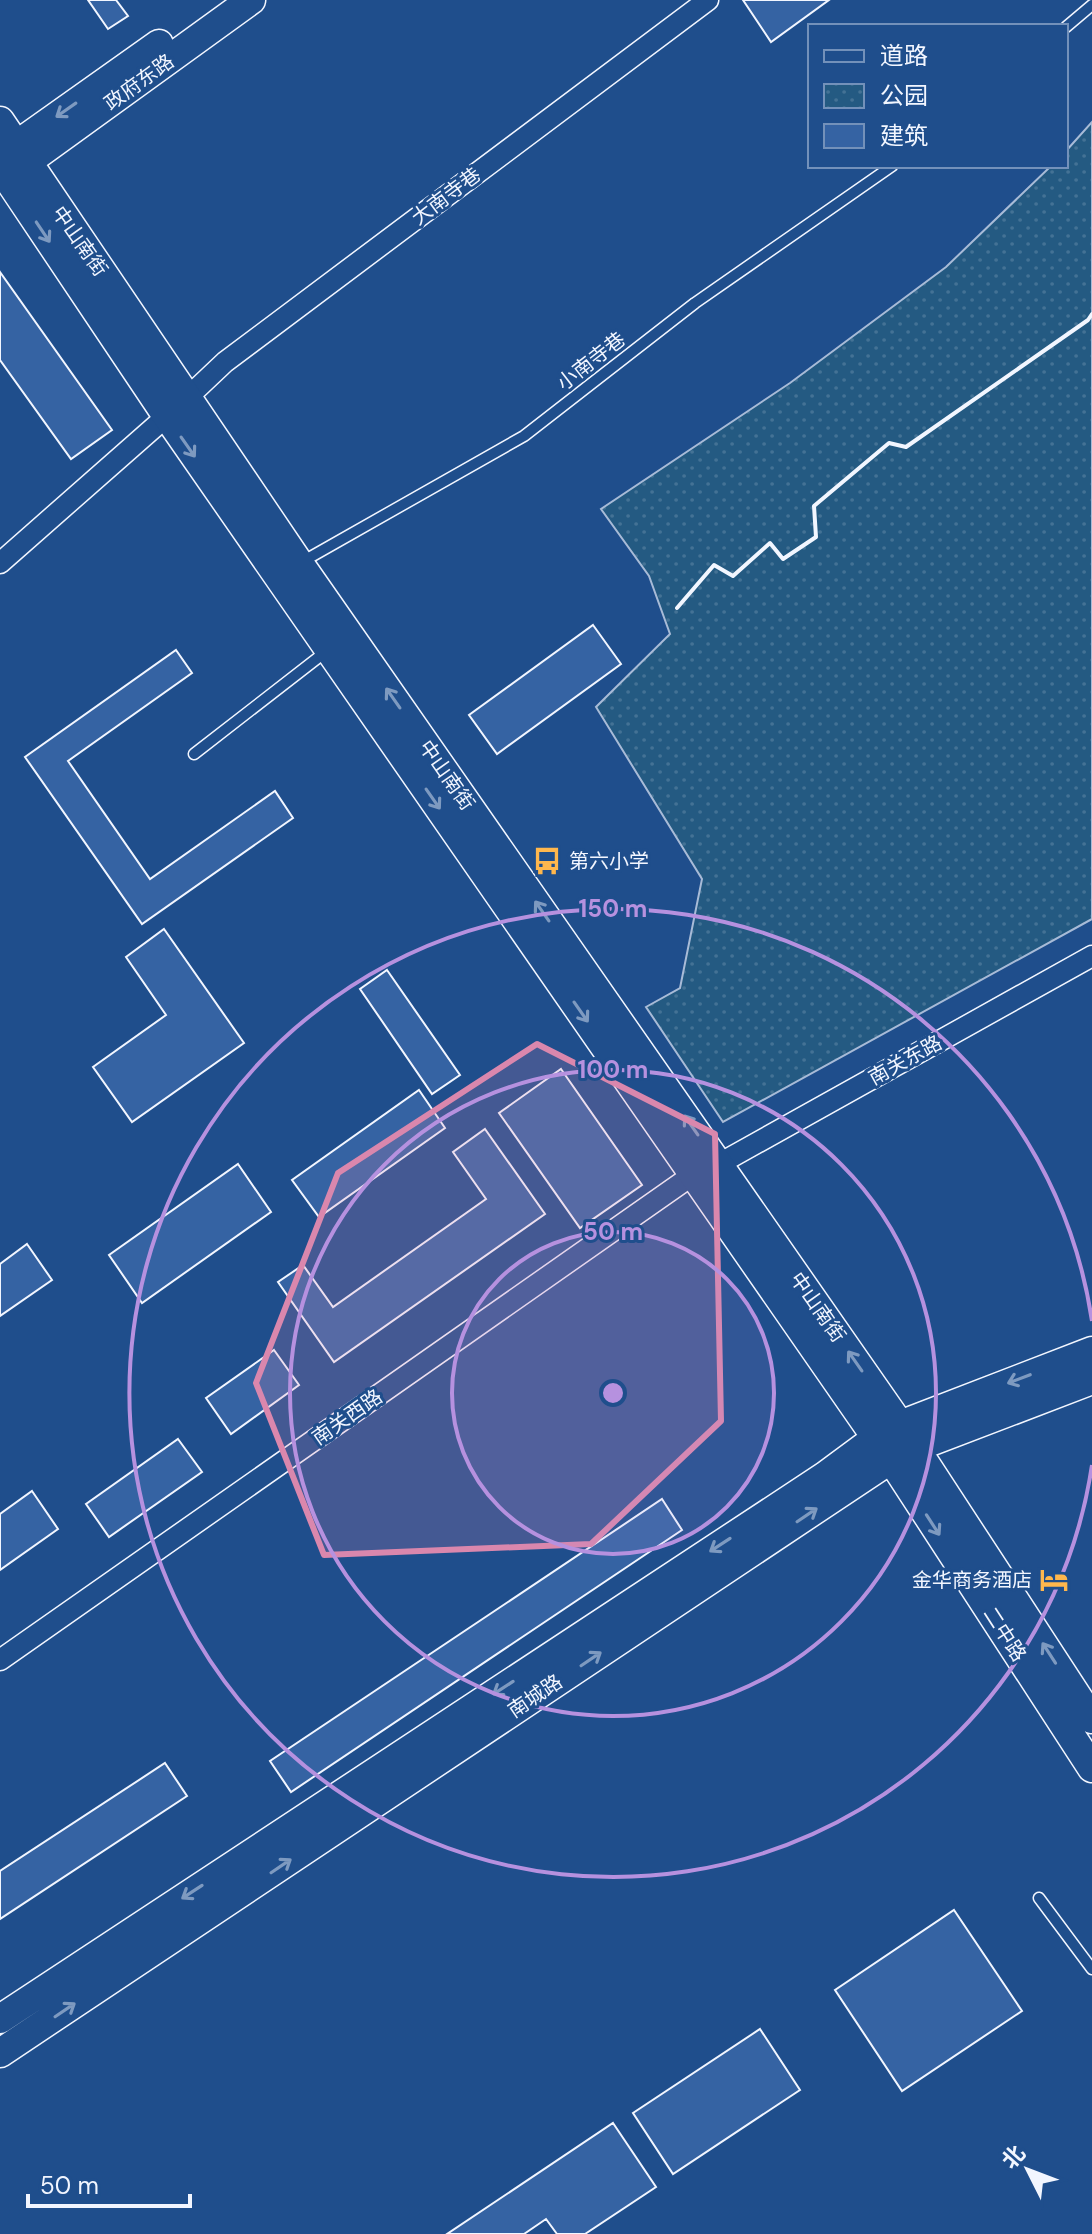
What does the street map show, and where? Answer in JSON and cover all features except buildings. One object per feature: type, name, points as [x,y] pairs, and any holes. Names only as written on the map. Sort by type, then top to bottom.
[{"type":"main road","name":"政府东路","points":[[8,165],[221,0]]},
{"type":"main road","name":"政府东路","points":[[8,165],[251,0]]},
{"type":"main road","name":"中山南街","points":[[0,121],[8,165],[167,416],[339,642],[895,1443]]},
{"type":"main road","name":"中山南街","points":[[8,165],[188,397],[299,563],[339,642]]},
{"type":"main road","name":"南城路","points":[[0,2019],[825,1476],[1092,1351]]},
{"type":"main road","name":"南城路","points":[[0,2053],[895,1443],[1092,1380]]},
{"type":"main road","name":"二中路","points":[[895,1443],[1092,1719]]},
{"type":"main road","name":"二中路","points":[[895,1443],[1092,1768]]},
{"type":"street","name":"大南寺巷","points":[[188,397],[225,362],[708,0]]},
{"type":"street","points":[[0,563],[167,416]]},
{"type":"street","name":"南关东路","points":[[706,1169],[1092,956]]},
{"type":"street","name":"南关西路","points":[[0,1660],[706,1169]]},
{"type":"lane","points":[[1068,25],[1092,5]]},
{"type":"lane","name":"小南寺巷","points":[[299,563],[524,436],[695,303],[889,168]]},
{"type":"lane","points":[[194,754],[339,642]]},
{"type":"lane","points":[[1039,1898],[1092,1969]]},
{"type":"highlighted area","points":[[537,1044],[715,1134],[721,1421],[591,1544],[324,1555],[256,1383],[338,1173]]},
{"type":"green space","points":[[1092,122],[1092,919],[723,1122],[646,1007],[680,988],[702,879],[596,707],[670,634],[649,576],[601,509],[790,383],[946,267],[1049,168],[1068,168],[1068,149]]},
{"type":"wall","points":[[677,608],[714,565],[733,576],[770,543],[783,559],[816,537],[814,506],[889,443],[906,447],[1088,320],[1092,314]]},
{"type":"place","name":"第六小学","points":[[547,861]]},
{"type":"place","name":"金华商务酒店","points":[[1054,1580]]}]
